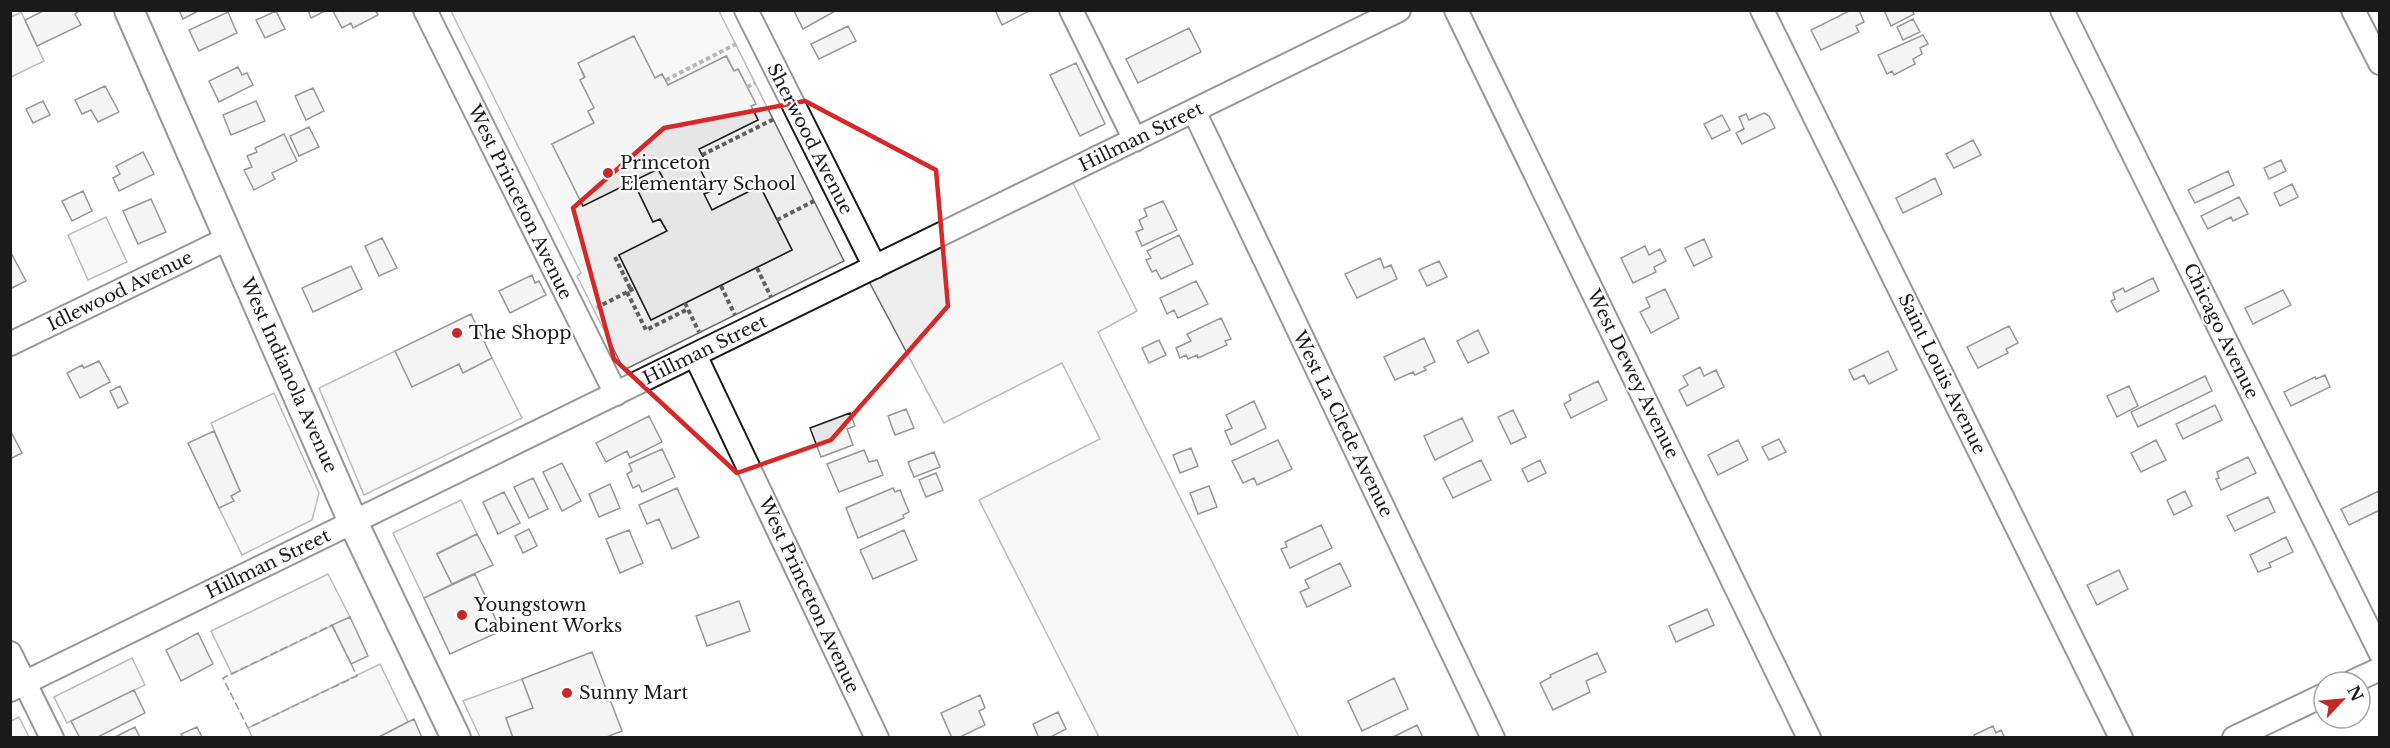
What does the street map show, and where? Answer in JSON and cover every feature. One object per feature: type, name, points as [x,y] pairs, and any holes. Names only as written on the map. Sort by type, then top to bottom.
[{"type":"main road","name":"West Indianola Avenue","points":[[129,10],[353,522],[456,738]]},
{"type":"street","name":"West Princeton Avenue","points":[[425,10],[616,394]]},
{"type":"street","name":"Sherwood Avenue","points":[[746,10],[874,267]]},
{"type":"street","points":[[1071,10],[1135,140]]},
{"type":"street","name":"Hillman Street","points":[[18,687],[1399,10]]},
{"type":"street","name":"West Dewey Avenue","points":[[1456,10],[1809,738]]},
{"type":"street","name":"Saint Louis Avenue","points":[[1762,10],[2121,738]]},
{"type":"street","name":"Chicago Avenue","points":[[2062,10],[2379,652]]},
{"type":"street","points":[[2353,10],[2379,63]]},
{"type":"street","name":"West La Clede Avenue","points":[[1194,111],[1493,738]]},
{"type":"street","name":"Idlewood Avenue","points":[[10,344],[229,238]]},
{"type":"street","name":"West Princeton Avenue","points":[[695,355],[877,738]]},
{"type":"street","points":[[10,653],[18,687],[51,738]]},
{"type":"street","points":[[2234,738],[2312,701]]},
{"type":"path","points":[[666,80],[736,44]]},
{"type":"path","points":[[747,87],[755,83]]},
{"type":"path","points":[[702,155],[774,119]]},
{"type":"path","points":[[777,220],[814,201]]},
{"type":"path","points":[[615,257],[631,290],[646,330],[688,309]]},
{"type":"path","points":[[757,268],[771,297]]},
{"type":"path","points":[[721,286],[735,315]]},
{"type":"path","points":[[594,309],[631,290]]},
{"type":"path","points":[[685,303],[699,333]]},
{"type":"highlighted area","points":[[805,101],[936,170],[948,306],[831,440],[737,473],[614,359],[573,208],[664,128]]},
{"type":"shaded area","points":[[451,11],[719,11],[844,261],[624,370],[577,276],[581,273]],"holes":[[[633,36],[655,78],[662,74],[668,85],[727,56],[734,71],[739,70],[755,103],[751,106],[758,120],[699,149],[704,159],[697,163],[711,191],[704,194],[712,210],[760,186],[792,250],[651,320],[619,255],[667,231],[660,219],[653,222],[638,191],[663,178],[658,169],[552,144],[594,123],[588,112],[594,108],[579,63]]]},
{"type":"shaded area","points":[[21,12],[44,61],[11,77],[11,17]]},
{"type":"shaded area","points":[[1068,173],[1137,311],[1098,332],[1299,737],[1099,737],[979,500],[1100,439],[1062,363],[944,423],[864,272]]},
{"type":"shaded area","points":[[106,217],[127,262],[88,280],[68,235]]},
{"type":"shaded area","points":[[395,351],[459,364],[463,373],[492,358],[522,418],[364,495],[319,388]]},
{"type":"shaded area","points":[[274,393],[319,493],[312,520],[242,555],[219,508],[233,500],[231,496],[240,491],[211,423]]},
{"type":"shaded area","points":[[461,500],[477,534],[437,553],[452,584],[424,598],[393,533]]},
{"type":"shaded area","points":[[328,574],[350,617],[232,674],[211,631]]},
{"type":"shaded area","points":[[132,658],[145,685],[67,723],[54,697]]},
{"type":"shaded area","points":[[380,664],[408,722],[377,738],[252,737],[248,728]]},
{"type":"shaded area","points":[[522,679],[533,708],[506,718],[513,737],[480,737],[463,701]]},
{"type":"shaded area","points":[[19,717],[29,737],[11,737],[11,721]]},
{"type":"building","points":[[45,10],[81,10],[75,14],[81,25],[37,46],[25,20]]},
{"type":"building","points":[[179,10],[200,10],[183,19]]},
{"type":"building","points":[[308,10],[327,10],[311,18]]},
{"type":"building","points":[[375,10],[378,15],[353,28],[351,23],[342,28],[333,11]]},
{"type":"building","points":[[795,10],[837,10],[803,29],[794,11]]},
{"type":"building","points":[[995,10],[1031,10],[1002,25]]},
{"type":"building","points":[[1851,10],[1859,10],[1864,22],[1856,26],[1859,32],[1821,50],[1811,30]]},
{"type":"building","points":[[1884,10],[1912,10],[1914,14],[1891,26]]},
{"type":"building","points":[[276,11],[285,29],[265,38],[256,20]]},
{"type":"building","points":[[228,12],[237,33],[199,51],[189,30]]},
{"type":"building","points":[[1913,19],[1920,32],[1903,40],[1897,27]]},
{"type":"building","points":[[848,26],[856,41],[819,59],[811,44]]},
{"type":"building","points":[[1189,28],[1201,52],[1138,83],[1126,59]]},
{"type":"building","points":[[1923,35],[1928,44],[1920,48],[1922,54],[1913,59],[1915,64],[1894,75],[1892,71],[1887,74],[1878,55]]},
{"type":"building","name":"Princeton Elementary School","points":[[634,36],[655,78],[662,74],[668,85],[726,56],[734,71],[738,69],[756,104],[751,106],[758,120],[699,149],[704,159],[697,163],[711,191],[704,194],[712,210],[760,186],[792,250],[651,320],[619,255],[667,231],[660,219],[653,222],[638,191],[663,178],[658,169],[583,206],[552,144],[594,123],[588,111],[594,108],[580,80],[585,77],[578,63]]},
{"type":"building","points":[[1076,63],[1105,124],[1080,136],[1050,75]]},
{"type":"building","points":[[238,67],[242,75],[247,73],[253,85],[219,102],[209,81]]},
{"type":"building","points":[[105,86],[119,112],[98,122],[91,110],[82,114],[75,100]]},
{"type":"building","points":[[313,88],[324,111],[306,120],[295,96]]},
{"type":"building","points":[[43,101],[50,115],[33,123],[26,109]]},
{"type":"building","points":[[256,101],[265,121],[231,135],[223,115]]},
{"type":"building","points":[[1764,113],[1769,116],[1775,128],[1742,144],[1736,133],[1744,129],[1739,117],[1746,114],[1749,120]]},
{"type":"building","points":[[1722,115],[1730,130],[1712,139],[1704,124]]},
{"type":"building","points":[[309,127],[319,147],[299,156],[290,136]]},
{"type":"building","points":[[284,134],[297,161],[272,173],[275,179],[254,190],[244,170],[252,167],[247,156],[257,152],[255,148]]},
{"type":"building","points":[[1973,140],[1981,155],[1954,168],[1946,154]]},
{"type":"building","points":[[143,152],[154,174],[119,191],[113,178],[120,174],[116,166]]},
{"type":"building","points":[[2281,160],[2286,171],[2269,179],[2264,168]]},
{"type":"building","points":[[2228,171],[2234,185],[2195,203],[2188,190]]},
{"type":"building","points":[[1935,178],[1942,194],[1903,213],[1896,198]]},
{"type":"building","points":[[2292,184],[2298,197],[2280,206],[2274,193]]},
{"type":"building","points":[[83,191],[92,211],[72,221],[62,201]]},
{"type":"building","points":[[2239,197],[2248,214],[2233,221],[2231,217],[2208,229],[2201,216]]},
{"type":"building","points":[[151,199],[166,232],[138,244],[123,211]]},
{"type":"building","points":[[1163,201],[1177,230],[1142,246],[1136,232],[1143,229],[1139,220],[1147,216],[1144,209]]},
{"type":"building","points":[[1179,235],[1193,264],[1161,279],[1156,270],[1152,272],[1146,260],[1151,258],[1147,251]]},
{"type":"building","points":[[382,238],[397,268],[379,276],[365,246]]},
{"type":"building","points":[[1704,239],[1712,257],[1694,266],[1685,248]]},
{"type":"building","points":[[1645,246],[1649,255],[1660,249],[1666,261],[1654,267],[1656,272],[1633,283],[1621,258]]},
{"type":"building","points":[[10,251],[26,281],[10,289]]},
{"type":"building","points":[[1380,258],[1384,268],[1391,265],[1397,279],[1357,298],[1345,274]]},
{"type":"building","points":[[1439,261],[1447,277],[1427,286],[1419,270]]},
{"type":"building","points":[[351,266],[362,289],[313,312],[302,288]]},
{"type":"building","points":[[532,275],[535,283],[539,281],[546,295],[510,313],[499,291]]},
{"type":"building","points":[[2153,278],[2159,291],[2117,312],[2111,301],[2115,299],[2113,293],[2123,288],[2125,292]]},
{"type":"building","points":[[1196,281],[1208,304],[1178,318],[1174,310],[1167,314],[1160,298]]},
{"type":"building","points":[[1665,289],[1679,318],[1651,333],[1640,312],[1650,307],[1646,298]]},
{"type":"building","points":[[2283,290],[2291,305],[2253,324],[2245,308]]},
{"type":"building","name":"The Shopp","points":[[471,314],[492,358],[463,373],[459,364],[412,387],[395,351]]},
{"type":"building","points":[[1221,318],[1231,339],[1225,341],[1227,345],[1198,358],[1197,355],[1188,359],[1186,355],[1180,358],[1176,348],[1191,341],[1187,334]]},
{"type":"building","points":[[2009,326],[2018,343],[2006,349],[2008,353],[1978,368],[1967,347]]},
{"type":"building","points":[[1478,330],[1489,353],[1468,363],[1457,341]]},
{"type":"building","points":[[1424,338],[1435,362],[1424,367],[1426,370],[1415,375],[1413,372],[1395,380],[1384,357]]},
{"type":"building","points":[[1159,340],[1166,355],[1149,363],[1142,348]]},
{"type":"building","points":[[1888,351],[1897,370],[1869,384],[1864,375],[1854,380],[1849,370]]},
{"type":"building","points":[[99,361],[110,382],[80,398],[67,373],[82,365],[84,368]]},
{"type":"building","points":[[1700,367],[1704,376],[1716,370],[1724,387],[1687,406],[1679,390],[1688,385],[1683,376]]},
{"type":"building","points":[[2325,375],[2330,387],[2291,406],[2284,392],[2315,377],[2316,379]]},
{"type":"building","points":[[2205,376],[2212,391],[2138,427],[2131,412]]},
{"type":"building","points":[[1598,381],[1607,400],[1571,418],[1564,404],[1571,400],[1569,395]]},
{"type":"building","points":[[120,386],[128,403],[118,408],[110,391]]},
{"type":"building","points":[[2129,386],[2138,406],[2117,417],[2107,396]]},
{"type":"building","points":[[1254,401],[1266,428],[1231,445],[1225,431],[1232,428],[1226,415]]},
{"type":"building","points":[[2215,405],[2222,420],[2183,439],[2176,424]]},
{"type":"building","points":[[906,409],[914,428],[895,435],[888,416]]},
{"type":"building","points":[[1513,410],[1526,437],[1511,444],[1498,417]]},
{"type":"building","points":[[850,413],[855,426],[847,429],[853,445],[821,457],[810,428]]},
{"type":"building","points":[[649,416],[662,442],[630,458],[627,451],[606,462],[596,443]]},
{"type":"building","points":[[1462,418],[1473,441],[1435,460],[1424,436]]},
{"type":"building","points":[[10,430],[22,453],[10,459]]},
{"type":"building","points":[[214,431],[240,491],[231,496],[234,501],[219,508],[188,443]]},
{"type":"building","points":[[1779,439],[1786,452],[1769,460],[1762,447]]},
{"type":"building","points":[[1278,440],[1292,469],[1257,485],[1254,478],[1243,483],[1232,461]]},
{"type":"building","points":[[1738,440],[1748,460],[1718,475],[1708,455]]},
{"type":"building","points":[[2156,440],[2166,460],[2141,472],[2131,453]]},
{"type":"building","points":[[1191,448],[1198,466],[1180,473],[1173,455]]},
{"type":"building","points":[[662,449],[675,477],[642,492],[639,485],[633,488],[627,474],[632,471],[629,464]]},
{"type":"building","points":[[864,450],[869,462],[877,460],[883,475],[839,492],[827,464]]},
{"type":"building","points":[[934,452],[940,467],[914,477],[908,462]]},
{"type":"building","points":[[2248,457],[2256,473],[2221,490],[2216,479],[2219,478],[2217,472]]},
{"type":"building","points":[[1481,460],[1491,480],[1453,498],[1443,478]]},
{"type":"building","points":[[1540,460],[1546,473],[1528,482],[1522,469]]},
{"type":"building","points":[[562,463],[581,501],[562,511],[543,472]]},
{"type":"building","points":[[936,473],[943,490],[926,497],[919,480]]},
{"type":"building","points":[[533,478],[548,509],[529,518],[514,487]]},
{"type":"building","points":[[610,484],[620,508],[599,517],[589,494]]},
{"type":"building","points":[[1209,486],[1217,507],[1198,514],[1190,493]]},
{"type":"building","points":[[677,488],[699,537],[672,549],[659,519],[647,524],[639,505]]},
{"type":"building","points":[[893,488],[895,492],[900,490],[909,512],[903,515],[904,518],[858,538],[846,508]]},
{"type":"building","points":[[2185,491],[2192,506],[2174,515],[2167,500]]},
{"type":"building","points":[[2379,491],[2380,510],[2349,525],[2341,509]]},
{"type":"building","points":[[504,492],[520,523],[498,534],[483,502]]},
{"type":"building","points":[[2268,497],[2275,512],[2235,531],[2227,516]]},
{"type":"building","points":[[1321,525],[1332,548],[1290,568],[1281,549],[1287,547],[1285,542]]},
{"type":"building","points":[[529,529],[537,546],[523,553],[515,536]]},
{"type":"building","points":[[629,530],[643,563],[620,573],[606,539]]},
{"type":"building","points":[[904,530],[917,560],[873,579],[860,550]]},
{"type":"building","points":[[477,534],[493,565],[452,584],[437,554]]},
{"type":"building","points":[[2286,537],[2293,552],[2269,563],[2271,567],[2258,572],[2250,555]]},
{"type":"building","points":[[1340,563],[1351,586],[1307,607],[1300,592],[1309,588],[1305,580]]},
{"type":"building","points":[[2119,570],[2128,589],[2097,605],[2087,585]]},
{"type":"building","name":"Youngstown Cabinent Works","points":[[475,574],[501,631],[450,654],[424,598]]},
{"type":"building","points":[[739,601],[750,631],[707,646],[696,616]]},
{"type":"building","points":[[1707,609],[1714,625],[1676,642],[1669,626]]},
{"type":"building","points":[[350,617],[368,656],[351,664],[332,625]]},
{"type":"building","points":[[198,633],[213,664],[181,681],[166,650]]},
{"type":"building","name":"Sunny Mart","points":[[592,652],[622,731],[604,738],[513,738],[506,718],[533,708],[522,679]]},
{"type":"building","points":[[1597,653],[1606,672],[1586,681],[1590,692],[1553,710],[1540,683],[1551,677],[1550,675]]},
{"type":"building","points":[[1394,678],[1408,709],[1362,731],[1348,701]]},
{"type":"building","points":[[134,690],[145,713],[96,738],[80,738],[71,721]]},
{"type":"building","points":[[980,695],[985,708],[979,711],[985,725],[958,738],[952,738],[941,713]]},
{"type":"building","points":[[1058,712],[1066,729],[1049,738],[1039,738],[1033,724]]},
{"type":"building","points":[[414,719],[422,738],[377,738],[408,722]]},
{"type":"building","points":[[1417,725],[1423,738],[1391,738]]},
{"type":"building","points":[[1993,726],[1996,733],[2001,730],[2005,738],[1975,738],[1974,735]]},
{"type":"building","points":[[135,727],[140,738],[113,738]]},
{"type":"building","points":[[197,727],[202,737],[183,738],[181,734]]},
{"type":"fence","points":[[332,625],[357,676],[248,728],[223,678],[332,625]]},
{"type":"place","name":"Princeton Elementary School","points":[[608,173]]},
{"type":"place","name":"The Shopp","points":[[457,333]]},
{"type":"place","name":"Youngstown Cabinent Works","points":[[462,615]]},
{"type":"place","name":"Sunny Mart","points":[[567,693]]}]
